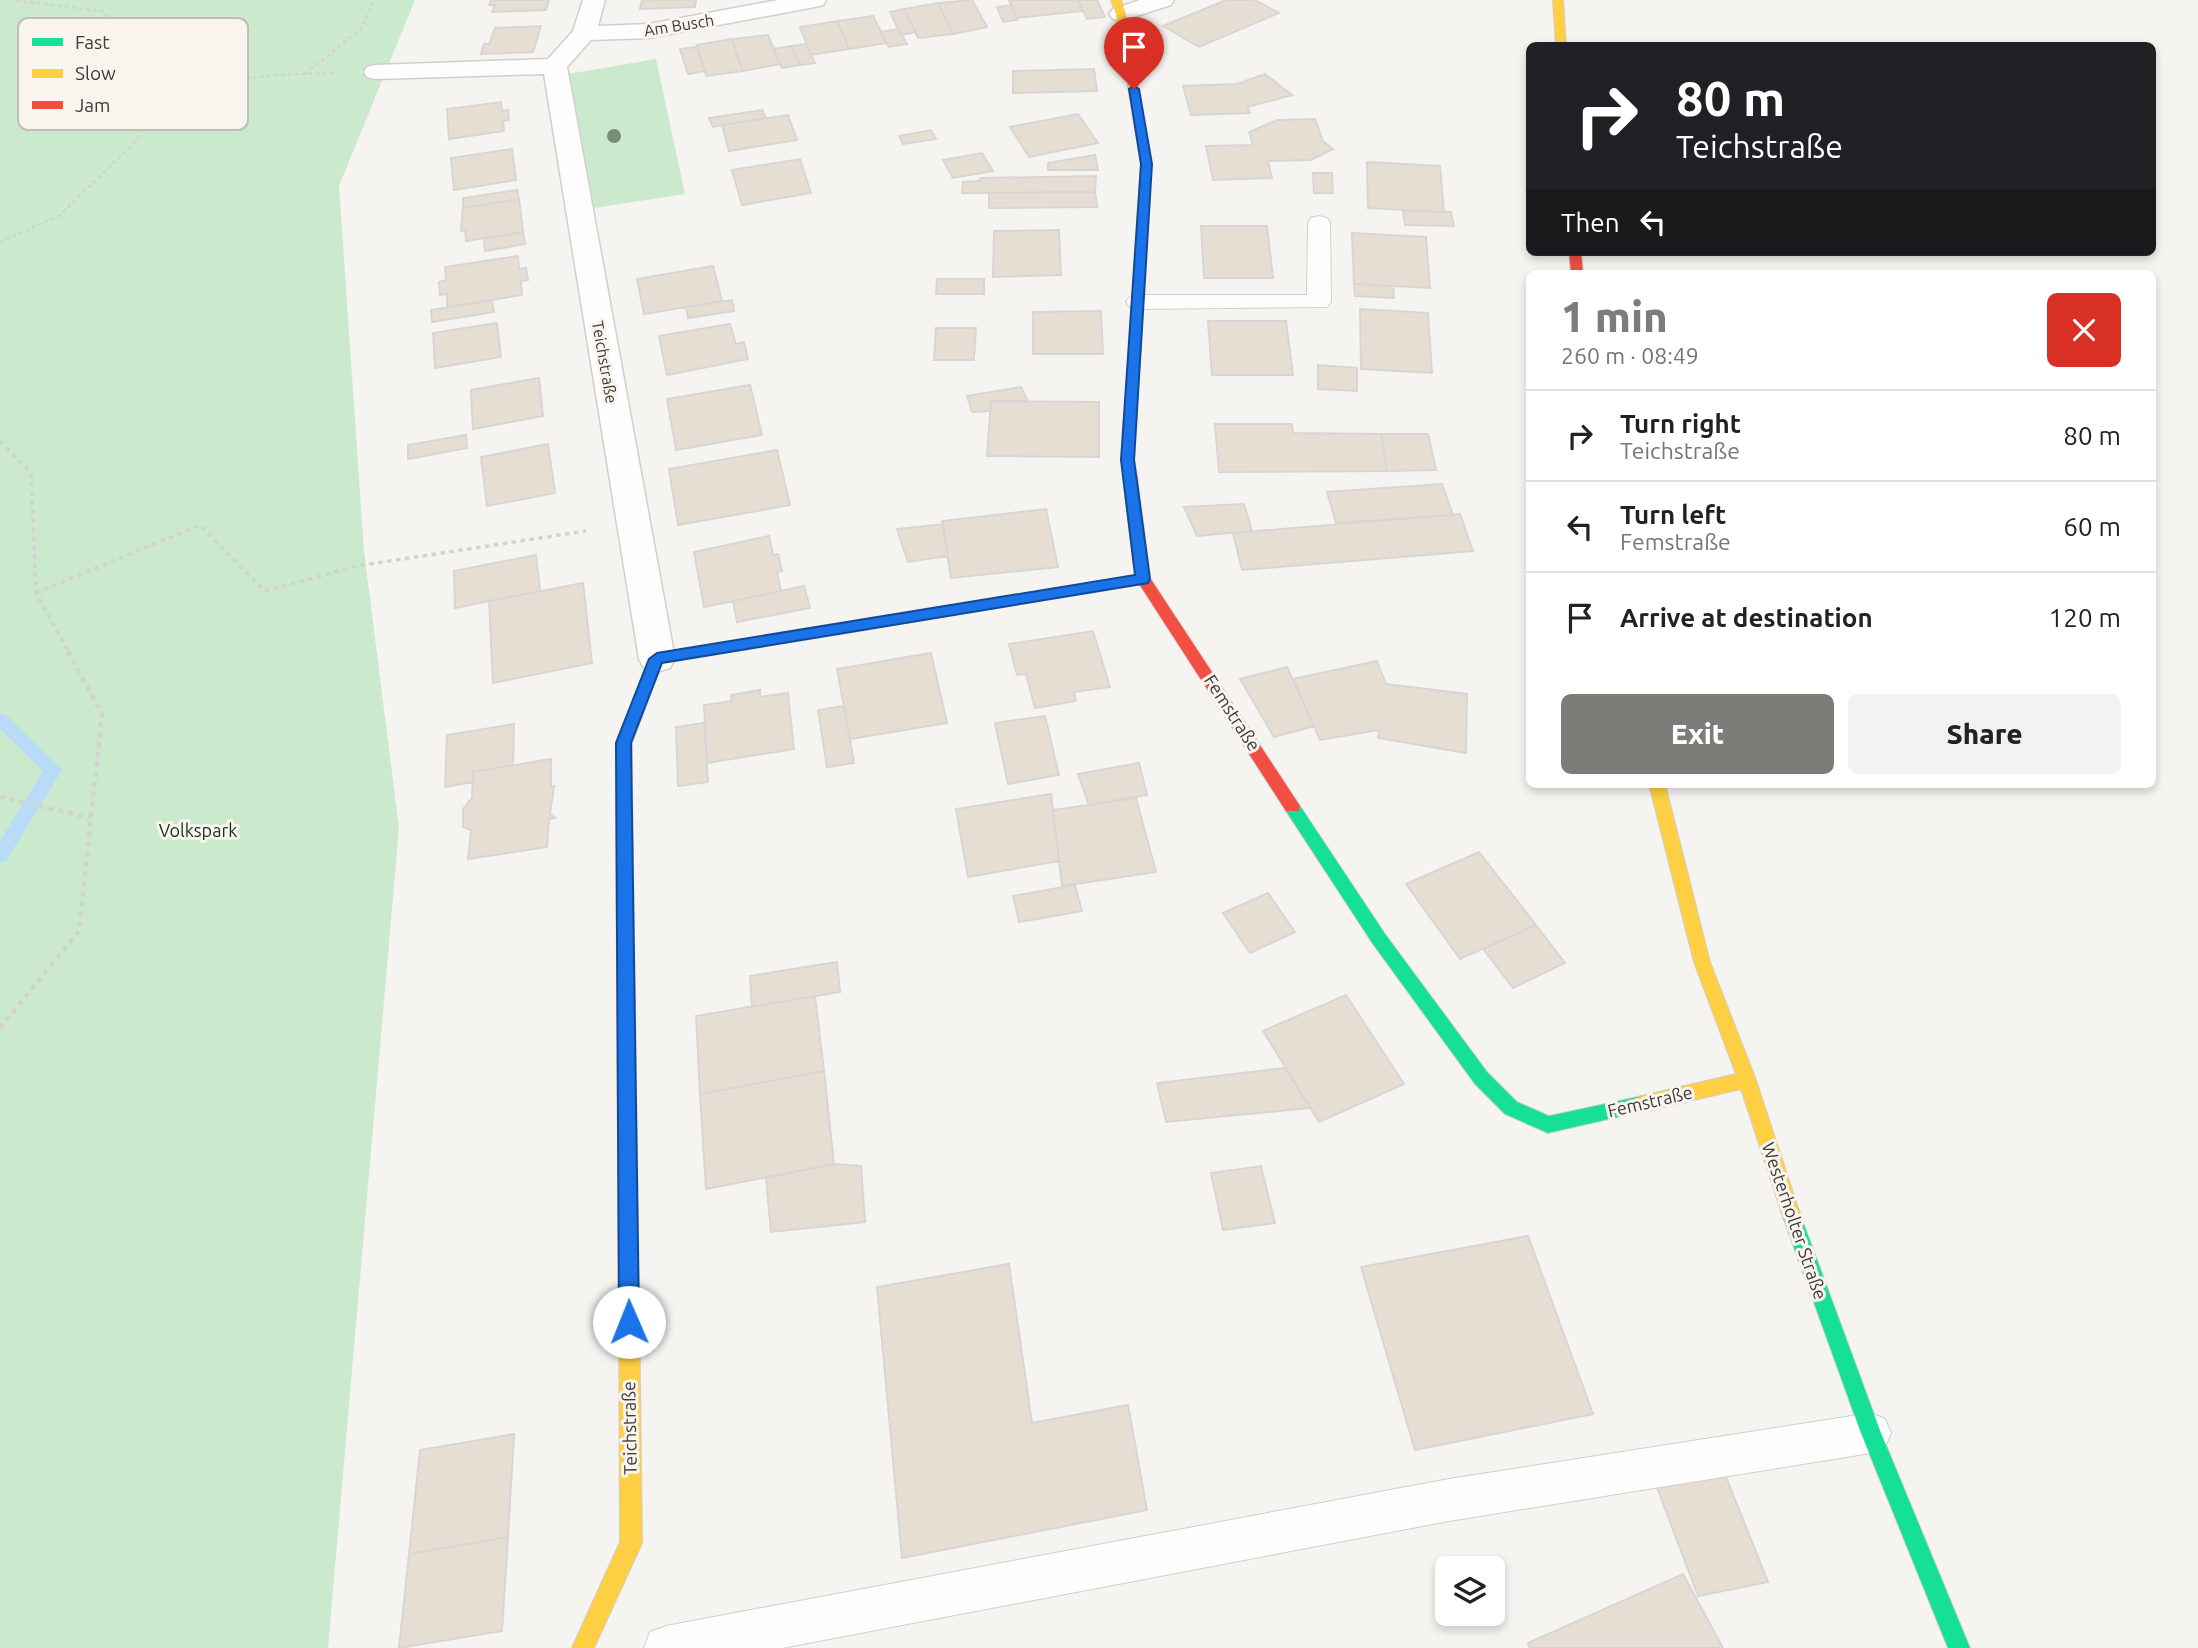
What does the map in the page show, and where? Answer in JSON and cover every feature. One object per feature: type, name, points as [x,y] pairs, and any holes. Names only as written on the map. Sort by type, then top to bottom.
[{"type":"street","points":[[376,72],[555,66],[584,33],[594,0]]},
{"type":"street","name":"Am Busch","points":[[584,33],[649,31],[815,0]]},
{"type":"street","name":"Femstraße","points":[[1163,0],[1119,7],[1146,164],[1128,460],[1143,579],[1379,939],[1481,1078],[1511,1108],[1548,1125],[1747,1080]]},
{"type":"street","points":[[1558,0],[1561,42]]},
{"type":"street","name":"Teichstraße","points":[[555,66],[657,659],[624,743],[631,1542],[583,1648]]},
{"type":"street","points":[[657,659],[1143,579]]},
{"type":"street","name":"Westerholter Straße","points":[[1658,788],[1702,962],[1747,1080],[1801,1245],[1871,1433],[1959,1648]]},
{"type":"lane","points":[[1138,302],[1319,302],[1318,223]]},
{"type":"lane","points":[[666,1648],[1449,1500],[1871,1433]]},
{"type":"path","points":[[11,0],[102,11],[109,18]]},
{"type":"path","points":[[304,74],[360,29],[374,0]]},
{"type":"path","points":[[248,78],[376,72]]},
{"type":"path","points":[[0,242],[59,216],[137,140],[141,130]]},
{"type":"path","points":[[0,441],[31,473],[36,593],[102,715],[79,931],[0,1028]]},
{"type":"path","points":[[36,593],[200,525],[265,591],[357,566],[632,524]]},
{"type":"path","points":[[0,797],[91,818]]},
{"type":"green space","name":"Volkspark","points":[[0,0],[415,0],[339,186],[364,551],[399,828],[328,1648],[0,1648]]},
{"type":"green space","points":[[656,59],[685,194],[594,208],[568,74]]},
{"type":"building","points":[[491,0],[549,0],[546,10],[492,12],[495,5],[489,5]]},
{"type":"building","points":[[642,0],[696,0],[695,7],[640,9]]},
{"type":"building","points":[[972,0],[987,27],[953,34],[938,3]]},
{"type":"building","points":[[1009,0],[1078,0],[1083,11],[1017,18]]},
{"type":"building","points":[[1078,0],[1097,0],[1105,17],[1087,19]]},
{"type":"building","points":[[1226,0],[1255,0],[1279,13],[1199,47],[1163,26]]},
{"type":"building","points":[[938,3],[953,34],[918,38],[904,9]]},
{"type":"building","points":[[1011,5],[1017,20],[1003,22],[997,7]]},
{"type":"building","points":[[904,9],[916,32],[901,35],[890,12]]},
{"type":"building","points":[[873,16],[887,43],[849,49],[837,21]]},
{"type":"building","points":[[837,21],[849,49],[811,55],[800,27]]},
{"type":"building","points":[[541,26],[533,52],[481,54],[484,44],[489,44],[495,28]]},
{"type":"building","points":[[898,29],[907,44],[889,47],[881,32]]},
{"type":"building","points":[[768,35],[780,64],[743,71],[732,39]]},
{"type":"building","points":[[732,39],[743,71],[706,76],[697,45]]},
{"type":"building","points":[[806,44],[815,63],[800,65],[791,46]]},
{"type":"building","points":[[791,46],[800,65],[782,68],[773,49]]},
{"type":"building","points":[[697,47],[705,71],[688,74],[680,49]]},
{"type":"building","points":[[1094,69],[1097,91],[1013,93],[1013,71]]},
{"type":"building","points":[[1265,74],[1292,95],[1247,107],[1250,113],[1191,115],[1183,86],[1237,84]]},
{"type":"building","points":[[501,102],[502,111],[508,110],[509,120],[503,121],[504,131],[449,139],[447,109]]},
{"type":"building","points":[[762,110],[766,118],[713,127],[709,118]]},
{"type":"building","points":[[1078,114],[1098,143],[1029,157],[1010,127]]},
{"type":"building","points":[[788,115],[797,140],[729,151],[722,125]]},
{"type":"building","points":[[1315,119],[1323,141],[1333,149],[1311,160],[1268,161],[1272,178],[1213,180],[1206,146],[1253,145],[1249,132],[1277,120]]},
{"type":"building","points":[[931,130],[936,139],[903,144],[899,136]]},
{"type":"building","points":[[512,149],[516,180],[454,190],[451,158]]},
{"type":"building","points":[[982,153],[993,171],[953,178],[943,160]]},
{"type":"building","points":[[1095,155],[1098,170],[1048,170],[1048,163]]},
{"type":"building","points":[[800,159],[811,193],[742,205],[732,170]]},
{"type":"building","points":[[1367,162],[1440,166],[1444,212],[1368,208]]},
{"type":"building","points":[[1313,173],[1332,173],[1333,193],[1314,193]]},
{"type":"building","points":[[1096,176],[1095,192],[962,193],[963,182],[979,181],[981,178]]},
{"type":"building","points":[[517,190],[519,199],[463,208],[463,198]]},
{"type":"building","points":[[1095,192],[1097,207],[989,208],[989,193]]},
{"type":"building","points":[[519,199],[523,232],[466,241],[465,230],[461,231],[463,208]]},
{"type":"building","points":[[1403,211],[1451,212],[1454,226],[1405,225]]},
{"type":"building","points":[[1201,226],[1267,226],[1273,278],[1204,278]]},
{"type":"building","points":[[1059,230],[1061,275],[993,277],[994,231]]},
{"type":"building","points":[[523,232],[525,244],[485,251],[484,239]]},
{"type":"building","points":[[1352,233],[1426,237],[1430,288],[1354,284]]},
{"type":"building","points":[[518,256],[519,269],[526,268],[528,280],[521,281],[522,295],[447,307],[447,294],[440,295],[439,282],[446,280],[445,267]]},
{"type":"building","points":[[713,266],[722,301],[644,314],[637,279]]},
{"type":"building","points":[[937,279],[984,279],[984,294],[936,294]]},
{"type":"building","points":[[1354,284],[1393,286],[1394,298],[1355,296]]},
{"type":"building","points":[[492,300],[494,312],[432,322],[431,310]]},
{"type":"building","points":[[732,300],[734,311],[688,318],[686,307]]},
{"type":"building","points":[[1360,309],[1428,313],[1432,373],[1361,369]]},
{"type":"building","points":[[1101,311],[1103,354],[1033,354],[1033,312]]},
{"type":"building","points":[[1208,321],[1286,321],[1293,375],[1212,375]]},
{"type":"building","points":[[497,323],[501,357],[435,368],[433,333]]},
{"type":"building","points":[[730,324],[736,344],[744,342],[748,359],[667,375],[659,336]]},
{"type":"building","points":[[936,328],[976,328],[974,360],[934,360]]},
{"type":"building","points":[[1318,365],[1357,368],[1357,391],[1318,389]]},
{"type":"building","points":[[539,378],[543,416],[473,429],[471,390]]},
{"type":"building","points":[[750,385],[762,435],[676,450],[667,399]]},
{"type":"building","points":[[1021,387],[1028,401],[991,401],[991,411],[972,412],[967,396]]},
{"type":"building","points":[[991,401],[1099,402],[1099,457],[987,456]]},
{"type":"building","points":[[1215,424],[1292,424],[1293,433],[1381,434],[1387,471],[1219,472]]},
{"type":"building","points":[[1381,434],[1428,434],[1436,470],[1387,471]]},
{"type":"building","points":[[466,435],[467,448],[408,459],[408,445]]},
{"type":"building","points":[[548,444],[555,493],[487,506],[481,457]]},
{"type":"building","points":[[777,450],[790,505],[678,525],[669,469]]},
{"type":"building","points":[[1442,484],[1453,515],[1336,523],[1327,492]]},
{"type":"building","points":[[1244,504],[1252,531],[1197,536],[1184,507]]},
{"type":"building","points":[[1046,509],[1058,567],[951,578],[942,521]]},
{"type":"building","points":[[1460,514],[1473,551],[1242,570],[1233,533]]},
{"type":"building","points":[[943,524],[948,556],[908,562],[897,529]]},
{"type":"building","points":[[769,536],[773,555],[778,554],[782,571],[777,572],[781,591],[704,607],[694,552]]},
{"type":"building","points":[[536,555],[540,591],[455,608],[454,571]]},
{"type":"building","points":[[583,583],[592,663],[493,683],[489,601]]},
{"type":"building","points":[[804,586],[810,608],[737,622],[733,601]]},
{"type":"building","points":[[1093,631],[1110,687],[1074,692],[1076,701],[1035,708],[1026,674],[1017,675],[1009,644]]},
{"type":"building","points":[[931,653],[947,723],[850,739],[837,669]]},
{"type":"building","points":[[1377,661],[1386,684],[1467,694],[1466,753],[1378,738],[1379,730],[1320,740],[1293,679]]},
{"type":"building","points":[[1287,667],[1314,726],[1274,737],[1240,679]]},
{"type":"building","points":[[760,690],[760,697],[788,693],[794,749],[707,763],[704,705],[732,701],[731,695]]},
{"type":"building","points":[[844,706],[854,763],[827,767],[818,710]]},
{"type":"building","points":[[1045,716],[1059,775],[1008,784],[995,723]]},
{"type":"building","points":[[704,723],[708,782],[678,786],[676,727]]},
{"type":"building","points":[[514,724],[513,765],[473,772],[473,782],[445,787],[447,735]]},
{"type":"building","points":[[551,759],[551,787],[554,786],[550,814],[555,818],[549,819],[547,847],[468,859],[471,830],[463,827],[463,809],[472,798],[473,772]]},
{"type":"building","points":[[1139,763],[1147,795],[1089,805],[1078,774]]},
{"type":"building","points":[[1051,794],[1059,861],[968,877],[956,809]]},
{"type":"building","points":[[1136,798],[1156,872],[1062,886],[1053,810]]},
{"type":"building","points":[[1479,852],[1536,925],[1460,959],[1406,884]]},
{"type":"building","points":[[1075,885],[1082,911],[1019,922],[1013,896]]},
{"type":"building","points":[[1268,893],[1295,932],[1250,953],[1223,913]]},
{"type":"building","points":[[1536,925],[1565,963],[1513,988],[1483,949]]},
{"type":"building","points":[[837,962],[840,992],[752,1007],[750,976]]},
{"type":"building","points":[[1346,995],[1404,1084],[1319,1122],[1263,1031]]},
{"type":"building","points":[[815,996],[824,1071],[700,1094],[696,1016]]},
{"type":"building","points":[[1285,1068],[1310,1108],[1166,1122],[1157,1083]]},
{"type":"building","points":[[824,1071],[834,1164],[706,1189],[700,1094]]},
{"type":"building","points":[[834,1164],[861,1166],[865,1222],[771,1232],[766,1178]]},
{"type":"building","points":[[1261,1166],[1275,1223],[1223,1230],[1211,1173]]},
{"type":"building","points":[[1528,1236],[1593,1414],[1415,1450],[1361,1267]]},
{"type":"building","points":[[1009,1264],[1032,1423],[1128,1405],[1147,1510],[902,1558],[877,1287]]},
{"type":"building","points":[[514,1434],[508,1537],[409,1554],[420,1450]]},
{"type":"building","points":[[1724,1472],[1768,1582],[1698,1596],[1656,1485]]},
{"type":"building","points":[[508,1537],[502,1631],[399,1648],[409,1554]]},
{"type":"building","points":[[1683,1574],[1723,1648],[1530,1648],[1528,1643]]},
{"type":"waterway","points":[[0,719],[53,770],[0,856]]},
{"type":"traffic: fast","points":[[835,630],[1143,579]]},
{"type":"traffic: fast","points":[[624,791],[629,1304]]},
{"type":"traffic: fast","points":[[1292,807],[1379,939],[1481,1078],[1511,1108],[1548,1125],[1642,1104]]},
{"type":"traffic: fast","points":[[1791,1214],[1871,1433],[1959,1648]]},
{"type":"traffic: slow","points":[[1116,0],[1121,14],[1146,164],[1128,460],[1130,475]]},
{"type":"traffic: slow","points":[[1558,0],[1561,42]]},
{"type":"traffic: slow","points":[[624,791],[624,743],[657,659],[835,630]]},
{"type":"traffic: slow","points":[[1658,788],[1702,962],[1747,1080],[1791,1214]]},
{"type":"traffic: slow","points":[[1642,1104],[1747,1080]]},
{"type":"traffic: slow","points":[[583,1648],[631,1543],[629,1304]]},
{"type":"traffic: jam","points":[[1575,256],[1577,270]]},
{"type":"traffic: jam","points":[[1130,475],[1143,579],[1292,807]]},
{"type":"route","points":[[629,1322],[624,743],[657,659],[1143,579],[1128,460],[1146,164],[1134,89]]}]
